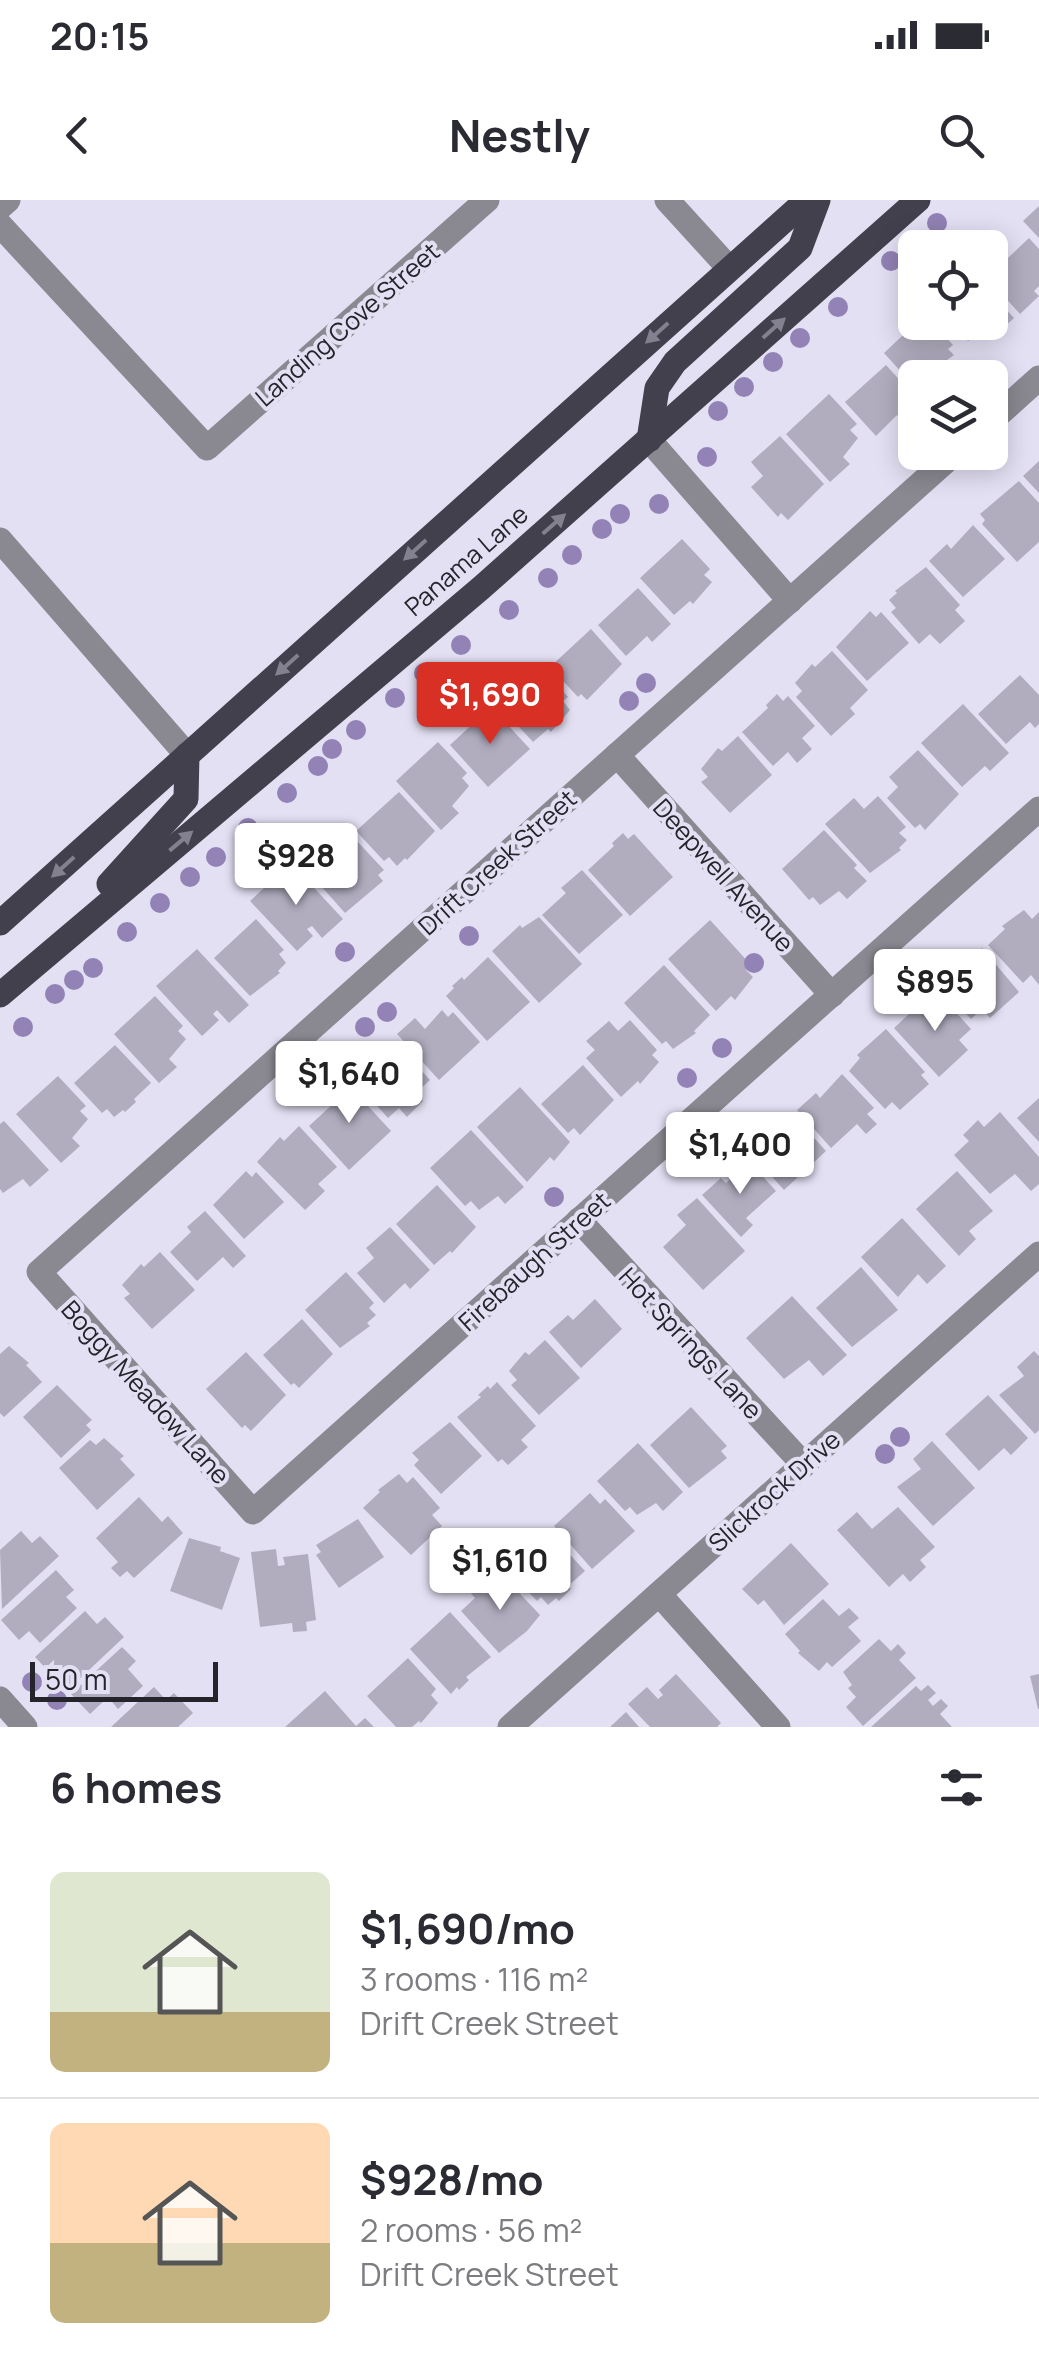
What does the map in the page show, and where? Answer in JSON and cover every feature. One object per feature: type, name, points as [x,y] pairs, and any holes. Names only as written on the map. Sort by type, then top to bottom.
[{"type":"main road","name":"Panama Lane","points":[[0,923],[807,200]]},
{"type":"main road","points":[[650,440],[657,388],[675,362],[800,248],[818,200]]},
{"type":"main road","name":"Panama Lane","points":[[0,995],[481,588],[918,200]]},
{"type":"main road","points":[[46,954],[186,798],[187,755]]},
{"type":"street","points":[[0,207],[8,200]]},
{"type":"street","name":"Landing Cove Street","points":[[0,225],[207,448],[487,200]]},
{"type":"street","points":[[668,200],[729,268]]},
{"type":"street","points":[[1008,406],[1039,378]]},
{"type":"street","points":[[650,440],[790,601]]},
{"type":"street","name":"Drift Creek Street","points":[[39,1272],[936,470]]},
{"type":"street","points":[[0,540],[187,755]]},
{"type":"street","name":"Deepwell Avenue","points":[[617,755],[832,995]]},
{"type":"street","name":"Firebaugh Street","points":[[253,1512],[1039,810]]},
{"type":"street","name":"Hot Springs Lane","points":[[580,1220],[804,1464]]},
{"type":"street","name":"Slickrock Drive","points":[[510,1727],[1039,1254]]},
{"type":"street","name":"Boggy Meadow Lane","points":[[39,1272],[253,1512]]},
{"type":"street","points":[[659,1594],[778,1727]]},
{"type":"street","points":[[0,1700],[24,1727]]},
{"type":"building","points":[[1039,206],[1039,238],[1023,221]]},
{"type":"building","points":[[1029,238],[1039,249],[1039,286],[1034,291],[1039,296],[1020,314],[1008,301],[1008,258]]},
{"type":"building","points":[[898,340],[949,340],[953,345],[948,349],[954,355],[947,360],[898,360],[898,368],[884,353]]},
{"type":"building","points":[[886,365],[898,378],[898,416],[876,436],[845,402]]},
{"type":"building","points":[[829,394],[857,424],[850,430],[858,438],[843,457],[850,464],[830,482],[786,434]]},
{"type":"building","points":[[780,436],[824,484],[788,520],[781,513],[778,517],[751,487],[763,476],[751,462]]},
{"type":"building","points":[[1039,461],[1039,493],[1023,476]]},
{"type":"building","points":[[1019,481],[1039,503],[1039,542],[1017,562],[982,524],[985,520],[980,514]]},
{"type":"building","points":[[973,525],[1005,559],[963,597],[929,561],[947,544],[951,549]]},
{"type":"building","points":[[682,539],[710,569],[704,575],[712,582],[693,604],[690,601],[674,615],[640,578]]},
{"type":"building","points":[[926,567],[960,605],[955,610],[965,621],[940,644],[930,634],[919,644],[891,612],[896,608],[889,600],[895,591]]},
{"type":"building","points":[[638,588],[671,624],[652,642],[647,636],[626,656],[598,625]]},
{"type":"building","points":[[870,611],[876,617],[881,612],[909,643],[867,681],[836,647]]},
{"type":"building","points":[[591,629],[622,664],[587,700],[581,694],[578,697],[550,667]]},
{"type":"building","points":[[832,651],[868,690],[850,708],[855,714],[831,736],[796,697],[802,691],[795,683],[812,664],[815,667]]},
{"type":"building","points":[[539,664],[568,697],[563,701],[570,710],[551,732],[548,729],[533,742],[497,703]]},
{"type":"building","points":[[1020,675],[1039,695],[1039,724],[1035,728],[1030,722],[1006,744],[978,714]]},
{"type":"building","points":[[777,694],[783,701],[788,696],[815,726],[802,738],[812,749],[797,763],[788,752],[773,766],[742,732]]},
{"type":"building","points":[[963,704],[1009,753],[990,771],[985,766],[962,787],[921,743]]},
{"type":"building","points":[[491,707],[530,749],[488,787],[450,745]]},
{"type":"building","points":[[738,736],[772,775],[730,813],[701,782],[708,777],[701,769],[718,748],[722,751]]},
{"type":"building","points":[[438,742],[467,773],[462,778],[469,786],[452,806],[459,813],[441,830],[396,781]]},
{"type":"building","points":[[918,750],[959,794],[925,830],[920,824],[915,828],[887,798],[898,787],[889,777]]},
{"type":"building","points":[[399,792],[435,831],[397,866],[389,857],[384,861],[356,831]]},
{"type":"building","points":[[878,796],[906,827],[899,833],[907,840],[901,850],[870,873],[825,824],[854,798],[864,809]]},
{"type":"building","points":[[824,830],[867,881],[847,899],[839,891],[820,905],[813,897],[809,900],[782,869]]},
{"type":"building","points":[[623,833],[628,839],[634,834],[673,877],[630,916],[588,870]]},
{"type":"building","points":[[355,839],[384,870],[378,875],[383,881],[345,913],[313,877]]},
{"type":"building","points":[[291,863],[343,919],[322,938],[312,926],[307,929],[313,936],[297,951],[250,901]]},
{"type":"building","points":[[582,870],[623,915],[579,954],[542,915],[566,893],[561,888]]},
{"type":"building","points":[[1024,910],[1032,919],[1039,912],[1039,985],[1031,975],[1023,983],[988,945],[1005,929],[1002,926]]},
{"type":"building","points":[[539,917],[582,964],[539,1003],[492,951],[520,925],[522,928]]},
{"type":"building","points":[[256,919],[284,950],[279,954],[286,963],[280,973],[250,996],[214,958]]},
{"type":"building","points":[[710,920],[751,965],[746,970],[753,977],[735,1000],[731,996],[716,1011],[668,959]]},
{"type":"building","points":[[982,948],[1019,992],[990,1018],[982,1009],[971,1019],[944,990],[949,986],[943,979]]},
{"type":"building","points":[[197,949],[249,1005],[229,1023],[217,1010],[213,1014],[219,1020],[202,1036],[156,986]]},
{"type":"building","points":[[488,957],[530,1002],[487,1041],[446,996],[452,986]]},
{"type":"building","points":[[664,965],[710,1015],[696,1033],[673,1049],[666,1041],[662,1044],[624,1003]]},
{"type":"building","points":[[930,995],[938,1004],[944,999],[971,1029],[959,1040],[968,1050],[939,1077],[894,1028],[909,1014],[907,1011]]},
{"type":"building","points":[[155,996],[183,1026],[178,1031],[186,1039],[169,1059],[177,1067],[159,1083],[114,1034]]},
{"type":"building","points":[[442,1010],[448,1017],[453,1012],[480,1042],[439,1080],[397,1034],[415,1018],[425,1029]]},
{"type":"building","points":[[630,1020],[657,1050],[652,1055],[659,1062],[640,1084],[638,1081],[621,1097],[586,1058],[595,1050],[586,1041],[609,1021],[618,1031]]},
{"type":"building","points":[[886,1029],[925,1072],[921,1075],[929,1084],[900,1110],[892,1102],[885,1109],[849,1071],[860,1058],[857,1055]]},
{"type":"building","points":[[395,1042],[430,1080],[416,1093],[423,1101],[407,1117],[399,1108],[388,1118],[361,1088],[367,1083],[360,1076],[369,1068],[365,1064],[374,1055],[378,1059]]},
{"type":"building","points":[[115,1045],[151,1083],[134,1099],[136,1102],[114,1117],[107,1109],[102,1113],[74,1083]]},
{"type":"building","points":[[583,1065],[614,1100],[580,1135],[574,1128],[568,1133],[541,1104]]},
{"type":"building","points":[[842,1074],[874,1108],[867,1114],[877,1124],[866,1134],[857,1124],[831,1148],[797,1110],[816,1093],[820,1098]]},
{"type":"building","points":[[58,1076],[86,1106],[80,1111],[88,1119],[72,1138],[80,1146],[61,1163],[16,1114]]},
{"type":"building","points":[[345,1081],[391,1131],[349,1170],[309,1126],[333,1104],[327,1097]]},
{"type":"building","points":[[520,1087],[570,1142],[554,1161],[550,1157],[527,1182],[477,1127]]},
{"type":"building","points":[[1039,1098],[1039,1142],[1017,1118]]},
{"type":"building","points":[[1000,1112],[1039,1157],[1039,1184],[1031,1191],[1015,1174],[990,1194],[954,1155],[969,1141],[963,1135],[978,1120],[984,1127]]},
{"type":"building","points":[[795,1117],[826,1151],[784,1190],[756,1159],[760,1155],[756,1150]]},
{"type":"building","points":[[4,1121],[49,1170],[30,1187],[23,1179],[3,1193],[0,1124]]},
{"type":"building","points":[[299,1126],[337,1167],[318,1184],[325,1191],[305,1210],[257,1162],[280,1137],[284,1141]]},
{"type":"building","points":[[471,1130],[524,1187],[505,1204],[498,1196],[479,1210],[471,1201],[465,1206],[430,1168]]},
{"type":"building","points":[[749,1161],[776,1191],[746,1218],[753,1225],[741,1237],[702,1195],[721,1178],[726,1183]]},
{"type":"building","points":[[246,1171],[252,1177],[256,1172],[284,1202],[244,1239],[213,1205]]},
{"type":"building","points":[[957,1171],[993,1211],[969,1231],[976,1239],[959,1256],[916,1209]]},
{"type":"building","points":[[437,1185],[476,1227],[452,1253],[434,1265],[396,1224]]},
{"type":"building","points":[[697,1198],[745,1251],[703,1290],[663,1247],[686,1225],[677,1215]]},
{"type":"building","points":[[205,1211],[246,1256],[233,1268],[223,1257],[197,1281],[170,1252],[191,1232],[187,1227]]},
{"type":"building","points":[[902,1218],[946,1266],[927,1284],[918,1274],[898,1297],[861,1257]]},
{"type":"building","points":[[390,1227],[430,1270],[410,1289],[405,1283],[384,1303],[357,1273],[374,1258],[366,1248]]},
{"type":"building","points":[[160,1252],[195,1290],[152,1329],[124,1298],[130,1294],[122,1285],[141,1264],[144,1267]]},
{"type":"building","points":[[861,1267],[898,1310],[852,1347],[816,1308]]},
{"type":"building","points":[[346,1272],[374,1303],[369,1308],[376,1315],[367,1323],[370,1326],[340,1348],[305,1310]]},
{"type":"building","points":[[792,1296],[847,1355],[823,1376],[809,1360],[784,1379],[746,1338]]},
{"type":"building","points":[[595,1299],[622,1329],[581,1368],[549,1332],[568,1315],[573,1320]]},
{"type":"building","points":[[302,1319],[333,1354],[299,1388],[291,1385],[263,1355]]},
{"type":"building","points":[[545,1340],[580,1378],[539,1415],[511,1385],[517,1380],[509,1371],[525,1352],[529,1355]]},
{"type":"building","points":[[9,1346],[29,1363],[26,1365],[42,1382],[4,1417],[0,1413],[0,1354]]},
{"type":"building","points":[[1034,1351],[1039,1356],[1039,1430],[1035,1434],[999,1395],[1024,1376],[1017,1367]]},
{"type":"building","points":[[246,1352],[286,1395],[251,1431],[245,1425],[242,1428],[206,1389]]},
{"type":"building","points":[[497,1382],[536,1426],[521,1440],[528,1447],[508,1465],[502,1459],[498,1462],[457,1417]]},
{"type":"building","points":[[57,1385],[92,1420],[86,1425],[91,1430],[61,1458],[23,1417]]},
{"type":"building","points":[[988,1395],[1028,1438],[1011,1455],[1004,1448],[979,1471],[945,1434]]},
{"type":"building","points":[[691,1407],[727,1446],[721,1451],[727,1458],[689,1488],[650,1445]]},
{"type":"building","points":[[450,1422],[482,1456],[441,1494],[414,1465],[419,1460],[412,1453]]},
{"type":"building","points":[[104,1438],[124,1456],[120,1459],[135,1475],[97,1510],[59,1468],[90,1440],[96,1445]]},
{"type":"building","points":[[932,1441],[975,1488],[933,1526],[897,1487],[921,1469],[913,1459]]},
{"type":"building","points":[[638,1443],[683,1492],[663,1511],[656,1503],[637,1515],[630,1507],[625,1511],[597,1481]]},
{"type":"building","points":[[399,1474],[407,1483],[413,1477],[440,1508],[432,1515],[442,1526],[411,1555],[363,1508]]},
{"type":"building","points":[[590,1493],[600,1504],[605,1499],[635,1531],[592,1569],[554,1526]]},
{"type":"building","points":[[139,1497],[162,1522],[168,1516],[183,1533],[134,1578],[127,1571],[120,1577],[111,1568],[118,1562],[96,1538]]},
{"type":"building","points":[[898,1507],[935,1547],[920,1560],[926,1567],[910,1582],[903,1574],[889,1587],[837,1530],[857,1512],[872,1529]]},
{"type":"building","points":[[358,1519],[384,1557],[339,1588],[316,1555],[321,1552],[316,1545]]},
{"type":"building","points":[[21,1531],[32,1543],[40,1536],[59,1556],[2,1609],[0,1550]]},
{"type":"building","points":[[549,1532],[585,1571],[568,1586],[571,1589],[559,1601],[556,1598],[548,1605],[541,1597],[537,1601],[508,1570]]},
{"type":"building","points":[[189,1538],[221,1547],[220,1551],[240,1558],[222,1610],[170,1591]]},
{"type":"building","points":[[791,1543],[829,1584],[784,1625],[764,1600],[758,1605],[742,1589]]},
{"type":"building","points":[[276,1549],[278,1566],[285,1565],[283,1557],[308,1554],[316,1620],[306,1622],[307,1631],[293,1632],[292,1623],[260,1627],[251,1552]]},
{"type":"building","points":[[56,1570],[74,1590],[66,1597],[77,1608],[40,1643],[29,1631],[19,1640],[1,1620]]},
{"type":"building","points":[[499,1577],[506,1585],[509,1582],[540,1615],[499,1653],[461,1611],[475,1598],[470,1592],[482,1580],[488,1587]]},
{"type":"building","points":[[823,1599],[839,1616],[849,1608],[859,1618],[848,1627],[861,1641],[832,1667],[827,1662],[819,1671],[798,1653],[785,1634]]},
{"type":"building","points":[[85,1611],[97,1624],[105,1617],[124,1637],[71,1687],[58,1672],[53,1676],[35,1657]]},
{"type":"building","points":[[450,1612],[491,1657],[451,1694],[410,1649]]},
{"type":"building","points":[[879,1639],[891,1651],[898,1644],[906,1653],[899,1660],[916,1678],[863,1726],[846,1707],[856,1697],[843,1672]]},
{"type":"building","points":[[122,1647],[136,1661],[128,1669],[143,1686],[118,1709],[108,1697],[90,1714],[71,1694]]},
{"type":"building","points":[[408,1658],[436,1689],[431,1695],[438,1703],[421,1723],[396,1727],[367,1696]]},
{"type":"building","points":[[676,1674],[721,1723],[717,1727],[650,1727],[628,1704],[647,1687],[658,1699],[663,1695],[659,1690]]},
{"type":"building","points":[[1039,1674],[1039,1709],[1038,1709],[1030,1676]]},
{"type":"building","points":[[928,1685],[936,1693],[928,1700],[933,1706],[941,1699],[948,1706],[940,1714],[952,1727],[871,1727],[916,1686],[921,1691]]},
{"type":"building","points":[[154,1687],[166,1700],[174,1693],[193,1713],[178,1727],[111,1727]]},
{"type":"building","points":[[325,1691],[356,1726],[365,1718],[374,1727],[285,1727]]},
{"type":"building","points":[[626,1712],[639,1727],[610,1727]]}]
